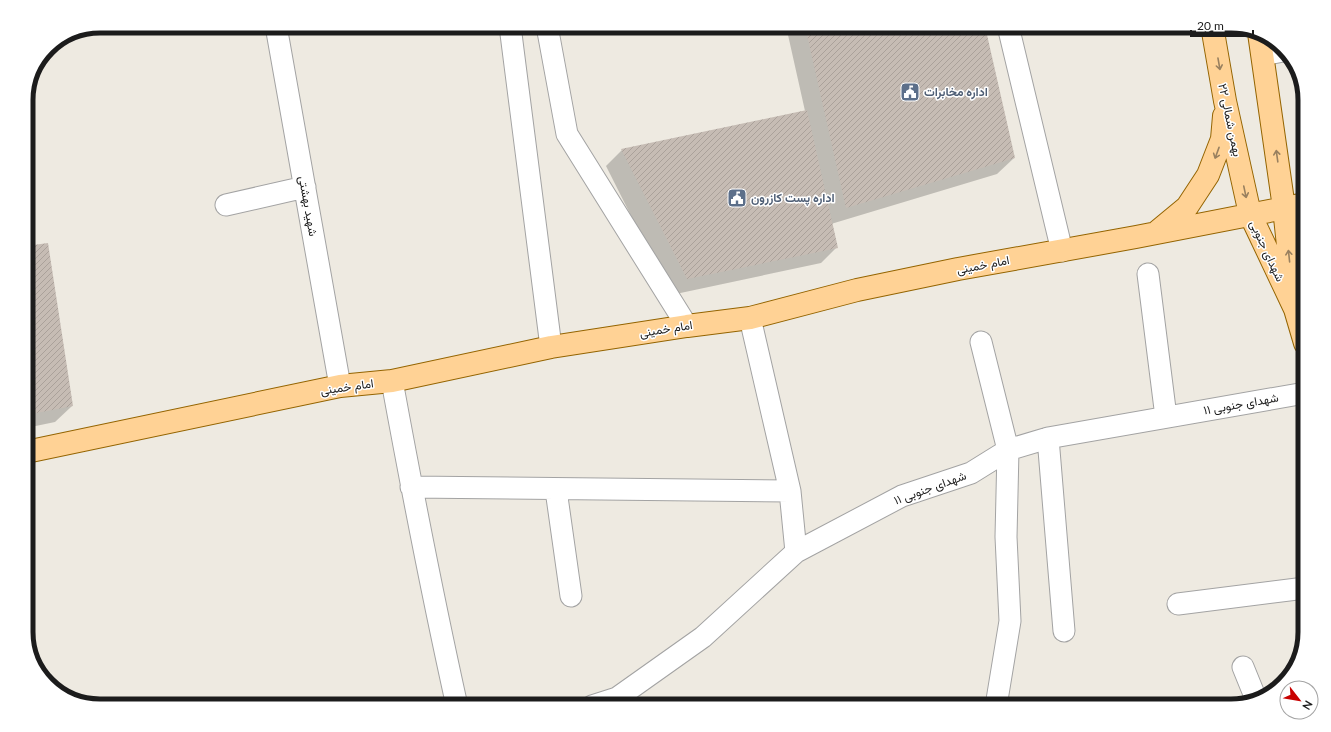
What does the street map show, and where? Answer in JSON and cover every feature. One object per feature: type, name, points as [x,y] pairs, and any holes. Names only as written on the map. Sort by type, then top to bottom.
[{"type":"main road","name":"۲۲ بهمن شمالی","points":[[1213,33],[1250,214]]},
{"type":"main road","points":[[1265,42],[1273,53],[1284,208]]},
{"type":"main road","points":[[1157,232],[1186,207],[1208,175],[1222,139],[1226,101]]},
{"type":"main road","name":"امام خمینی","points":[[33,451],[340,386],[392,381],[551,347],[750,318],[857,290],[1298,205]]},
{"type":"main road","name":"شهدای جنوبی","points":[[1284,208],[1295,309]]},
{"type":"main road","name":"شهدای جنوبی","points":[[1250,214],[1295,309],[1298,319]]},
{"type":"street","name":"شهید بهشتی","points":[[277,33],[340,386]]},
{"type":"street","points":[[511,33],[551,347]]},
{"type":"street","points":[[548,33],[567,134],[687,326]]},
{"type":"street","points":[[1010,33],[1062,251]]},
{"type":"street","points":[[226,205],[305,188]]},
{"type":"street","points":[[1148,274],[1166,417]]},
{"type":"street","points":[[750,318],[790,491],[796,552]]},
{"type":"street","points":[[980,342],[1008,450],[1006,537],[1010,621],[997,699]]},
{"type":"street","points":[[392,381],[411,487],[455,699]]},
{"type":"street","name":"۱۱ شهدای جنوبی","points":[[621,699],[703,637],[796,552],[902,496],[972,473],[1008,450],[1048,438],[1298,395]]},
{"type":"street","points":[[1048,438],[1064,631]]},
{"type":"street","points":[[411,487],[556,490],[790,491]]},
{"type":"street","points":[[556,490],[571,596]]},
{"type":"street","points":[[1178,604],[1298,589]]},
{"type":"street","points":[[1243,668],[1254,695]]},
{"type":"building","name":"اداره مخابرات","points":[[807,33],[987,33],[1015,158],[846,208]]},
{"type":"building","name":"اداره پست کازرون","points":[[807,110],[838,248],[687,279],[621,149]]},
{"type":"building","points":[[48,243],[73,406],[33,414],[33,245]]},
{"type":"place","name":"اداره مخابرات","points":[[910,92]]},
{"type":"place","name":"اداره پست کازرون","points":[[737,198]]}]
